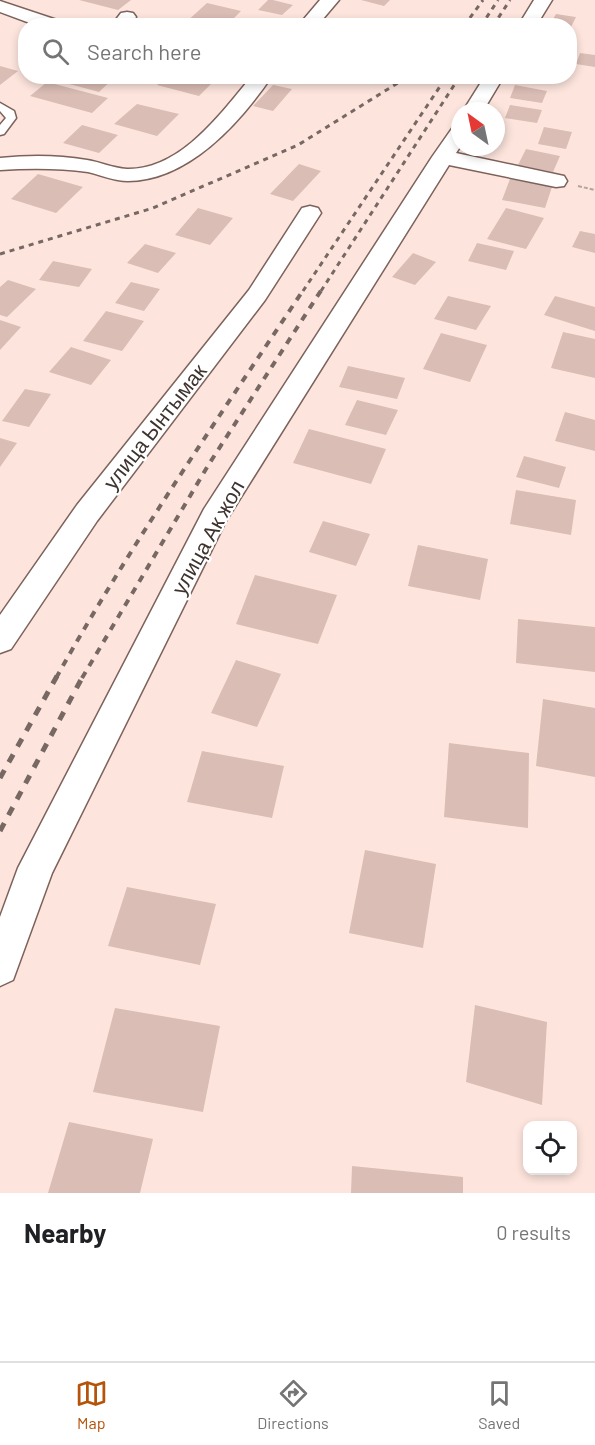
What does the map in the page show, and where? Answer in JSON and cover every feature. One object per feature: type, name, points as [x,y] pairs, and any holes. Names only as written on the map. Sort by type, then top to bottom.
[{"type":"street","points":[[315,18],[330,0]]},
{"type":"street","points":[[532,18],[543,0]]},
{"type":"street","points":[[0,6],[34,18]]},
{"type":"street","points":[[0,164],[29,161],[88,166],[127,176],[158,171],[186,155],[213,133],[256,84]]},
{"type":"street","points":[[479,102],[490,84]]},
{"type":"street","name":"улица Ак жол","points":[[0,967],[36,868],[214,517],[451,145]]},
{"type":"street","points":[[443,158],[556,181]]},
{"type":"street","name":"улица Ынтымак","points":[[0,640],[87,513],[257,295],[310,213]]},
{"type":"lane","points":[[0,106],[10,112],[11,118],[0,132]]},
{"type":"building","points":[[79,0],[131,0],[118,10]]},
{"type":"building","points":[[268,0],[293,5],[282,15],[258,10]]},
{"type":"building","points":[[361,0],[390,0],[384,6]]},
{"type":"building","points":[[207,3],[241,11],[234,18],[190,18]]},
{"type":"building","points":[[556,14],[576,17],[576,18],[554,18]]},
{"type":"building","points":[[580,53],[595,55],[595,67],[577,64]]},
{"type":"building","points":[[0,66],[18,71],[0,85]]},
{"type":"building","points":[[45,84],[55,84],[108,98],[92,113],[30,96]]},
{"type":"building","points":[[69,84],[108,84],[99,92]]},
{"type":"building","points":[[158,84],[211,84],[199,96]]},
{"type":"building","points":[[273,85],[292,89],[273,111],[253,106]]},
{"type":"building","points":[[515,85],[547,91],[542,103],[510,98]]},
{"type":"building","points":[[137,104],[179,114],[157,136],[114,124]]},
{"type":"building","points":[[510,105],[542,110],[537,123],[505,118]]},
{"type":"building","points":[[82,125],[118,135],[99,153],[63,143]]},
{"type":"building","points":[[544,127],[572,132],[566,149],[538,144]]},
{"type":"building","points":[[526,149],[560,156],[553,172],[518,165]]},
{"type":"building","points":[[299,164],[321,171],[293,201],[270,194]]},
{"type":"building","points":[[38,174],[83,187],[56,213],[11,199]]},
{"type":"building","points":[[510,179],[552,187],[545,208],[502,200]]},
{"type":"building","points":[[198,208],[233,218],[210,245],[175,235]]},
{"type":"building","points":[[506,208],[544,218],[526,249],[487,239]]},
{"type":"building","points":[[580,231],[595,234],[595,253],[572,247]]},
{"type":"building","points":[[477,243],[514,251],[506,270],[468,261]]},
{"type":"building","points":[[145,244],[176,253],[158,273],[127,263]]},
{"type":"building","points":[[413,253],[436,262],[415,285],[392,277]]},
{"type":"building","points":[[53,261],[92,269],[79,287],[39,280]]},
{"type":"building","points":[[8,280],[36,289],[7,317],[0,315],[0,287]]},
{"type":"building","points":[[131,282],[160,289],[144,311],[115,303]]},
{"type":"building","points":[[448,296],[491,306],[476,330],[434,319]]},
{"type":"building","points":[[555,296],[595,307],[595,331],[544,315]]},
{"type":"building","points":[[106,311],[144,321],[122,351],[83,341]]},
{"type":"building","points":[[0,320],[21,327],[0,350]]},
{"type":"building","points":[[563,332],[595,339],[595,378],[551,368]]},
{"type":"building","points":[[441,333],[487,345],[470,382],[423,369]]},
{"type":"building","points":[[71,347],[111,360],[91,385],[49,372]]},
{"type":"building","points":[[348,366],[405,378],[397,399],[339,387]]},
{"type":"building","points":[[25,389],[51,394],[29,427],[2,421]]},
{"type":"building","points":[[357,400],[398,410],[386,435],[345,425]]},
{"type":"building","points":[[565,412],[595,420],[595,451],[555,441]]},
{"type":"building","points":[[309,429],[386,449],[371,484],[293,463]]},
{"type":"building","points":[[0,438],[17,443],[0,467]]},
{"type":"building","points":[[524,456],[566,467],[559,488],[516,477]]},
{"type":"building","points":[[516,490],[576,500],[571,535],[510,524]]},
{"type":"building","points":[[323,521],[370,534],[356,566],[309,552]]},
{"type":"building","points":[[418,545],[488,559],[480,600],[408,586]]},
{"type":"building","points":[[255,575],[337,595],[318,644],[236,624]]},
{"type":"building","points":[[518,619],[595,627],[595,672],[516,663]]},
{"type":"building","points":[[236,660],[281,674],[257,727],[211,713]]},
{"type":"building","points":[[543,699],[595,708],[595,777],[536,766]]},
{"type":"building","points":[[449,743],[529,753],[528,828],[444,817]]},
{"type":"building","points":[[202,751],[284,766],[272,818],[187,802]]},
{"type":"building","points":[[365,850],[436,864],[423,948],[349,933]]},
{"type":"building","points":[[127,887],[216,904],[200,965],[108,946]]},
{"type":"building","points":[[475,1005],[547,1022],[542,1105],[466,1082]]},
{"type":"building","points":[[115,1008],[220,1026],[203,1112],[93,1092]]},
{"type":"building","points":[[69,1122],[153,1139],[140,1193],[48,1193]]},
{"type":"building","points":[[352,1166],[463,1177],[463,1193],[351,1193]]},
{"type":"railway","points":[[470,18],[483,0]]},
{"type":"railway","points":[[486,18],[498,0]]},
{"type":"railway","points":[[498,18],[510,0]]},
{"type":"railway","points":[[0,254],[153,208],[298,145],[396,84]]},
{"type":"railway","points":[[303,291],[442,84]]},
{"type":"railway","points":[[321,291],[455,84]]},
{"type":"railway","points":[[56,678],[145,530],[304,289]]},
{"type":"railway","points":[[82,678],[209,464],[322,289]]},
{"type":"railway","points":[[0,778],[57,676]]},
{"type":"railway","points":[[0,831],[83,676]]}]
